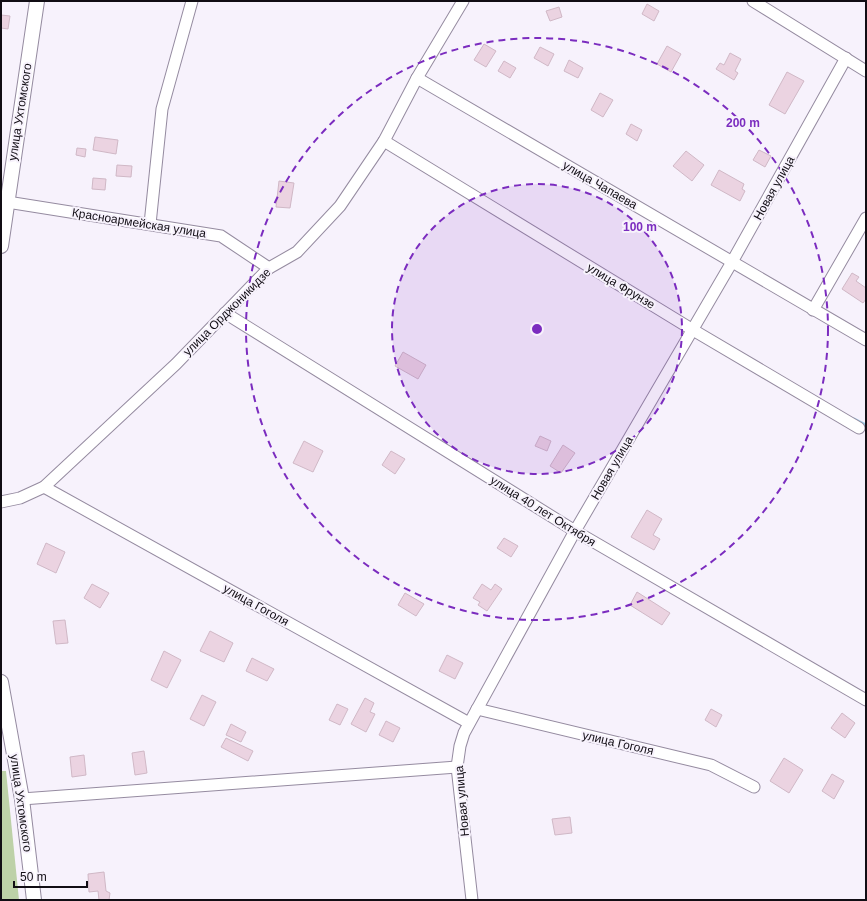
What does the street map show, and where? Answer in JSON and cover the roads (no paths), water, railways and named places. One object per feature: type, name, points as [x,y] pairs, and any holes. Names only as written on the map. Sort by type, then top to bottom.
[{"type":"main road","name":"улица Ухтомского","points":[[1,246],[4,201],[37,1]]},
{"type":"main road","name":"улица Ухтомского","points":[[1,682],[22,799],[34,900]]},
{"type":"street","points":[[150,224],[162,109],[192,1]]},
{"type":"street","name":"улица Орджоникидзе","points":[[1,502],[20,498],[44,487],[176,364],[269,268],[297,252],[340,206],[384,141],[417,78],[463,1]]},
{"type":"street","points":[[753,1],[866,71]]},
{"type":"street","name":"Новая улица","points":[[472,900],[457,767],[460,746],[469,724],[575,531],[732,262],[846,58]]},
{"type":"street","name":"улица Чапаева","points":[[417,78],[866,340]]},
{"type":"street","name":"улица Фрунзе","points":[[384,141],[693,330],[859,428]]},
{"type":"street","name":"Красноармейская улица","points":[[4,201],[221,236],[269,268]]},
{"type":"street","points":[[813,310],[866,218]]},
{"type":"street","name":"улица 40 лет Октября","points":[[225,313],[575,531],[866,700]]},
{"type":"street","name":"улица Гоголя","points":[[44,487],[469,724]]},
{"type":"street","name":"улица Гоголя","points":[[477,709],[711,765],[754,787]]},
{"type":"street","points":[[22,799],[457,767]]},
{"type":"waterway","points":[[854,419],[866,425]]}]
